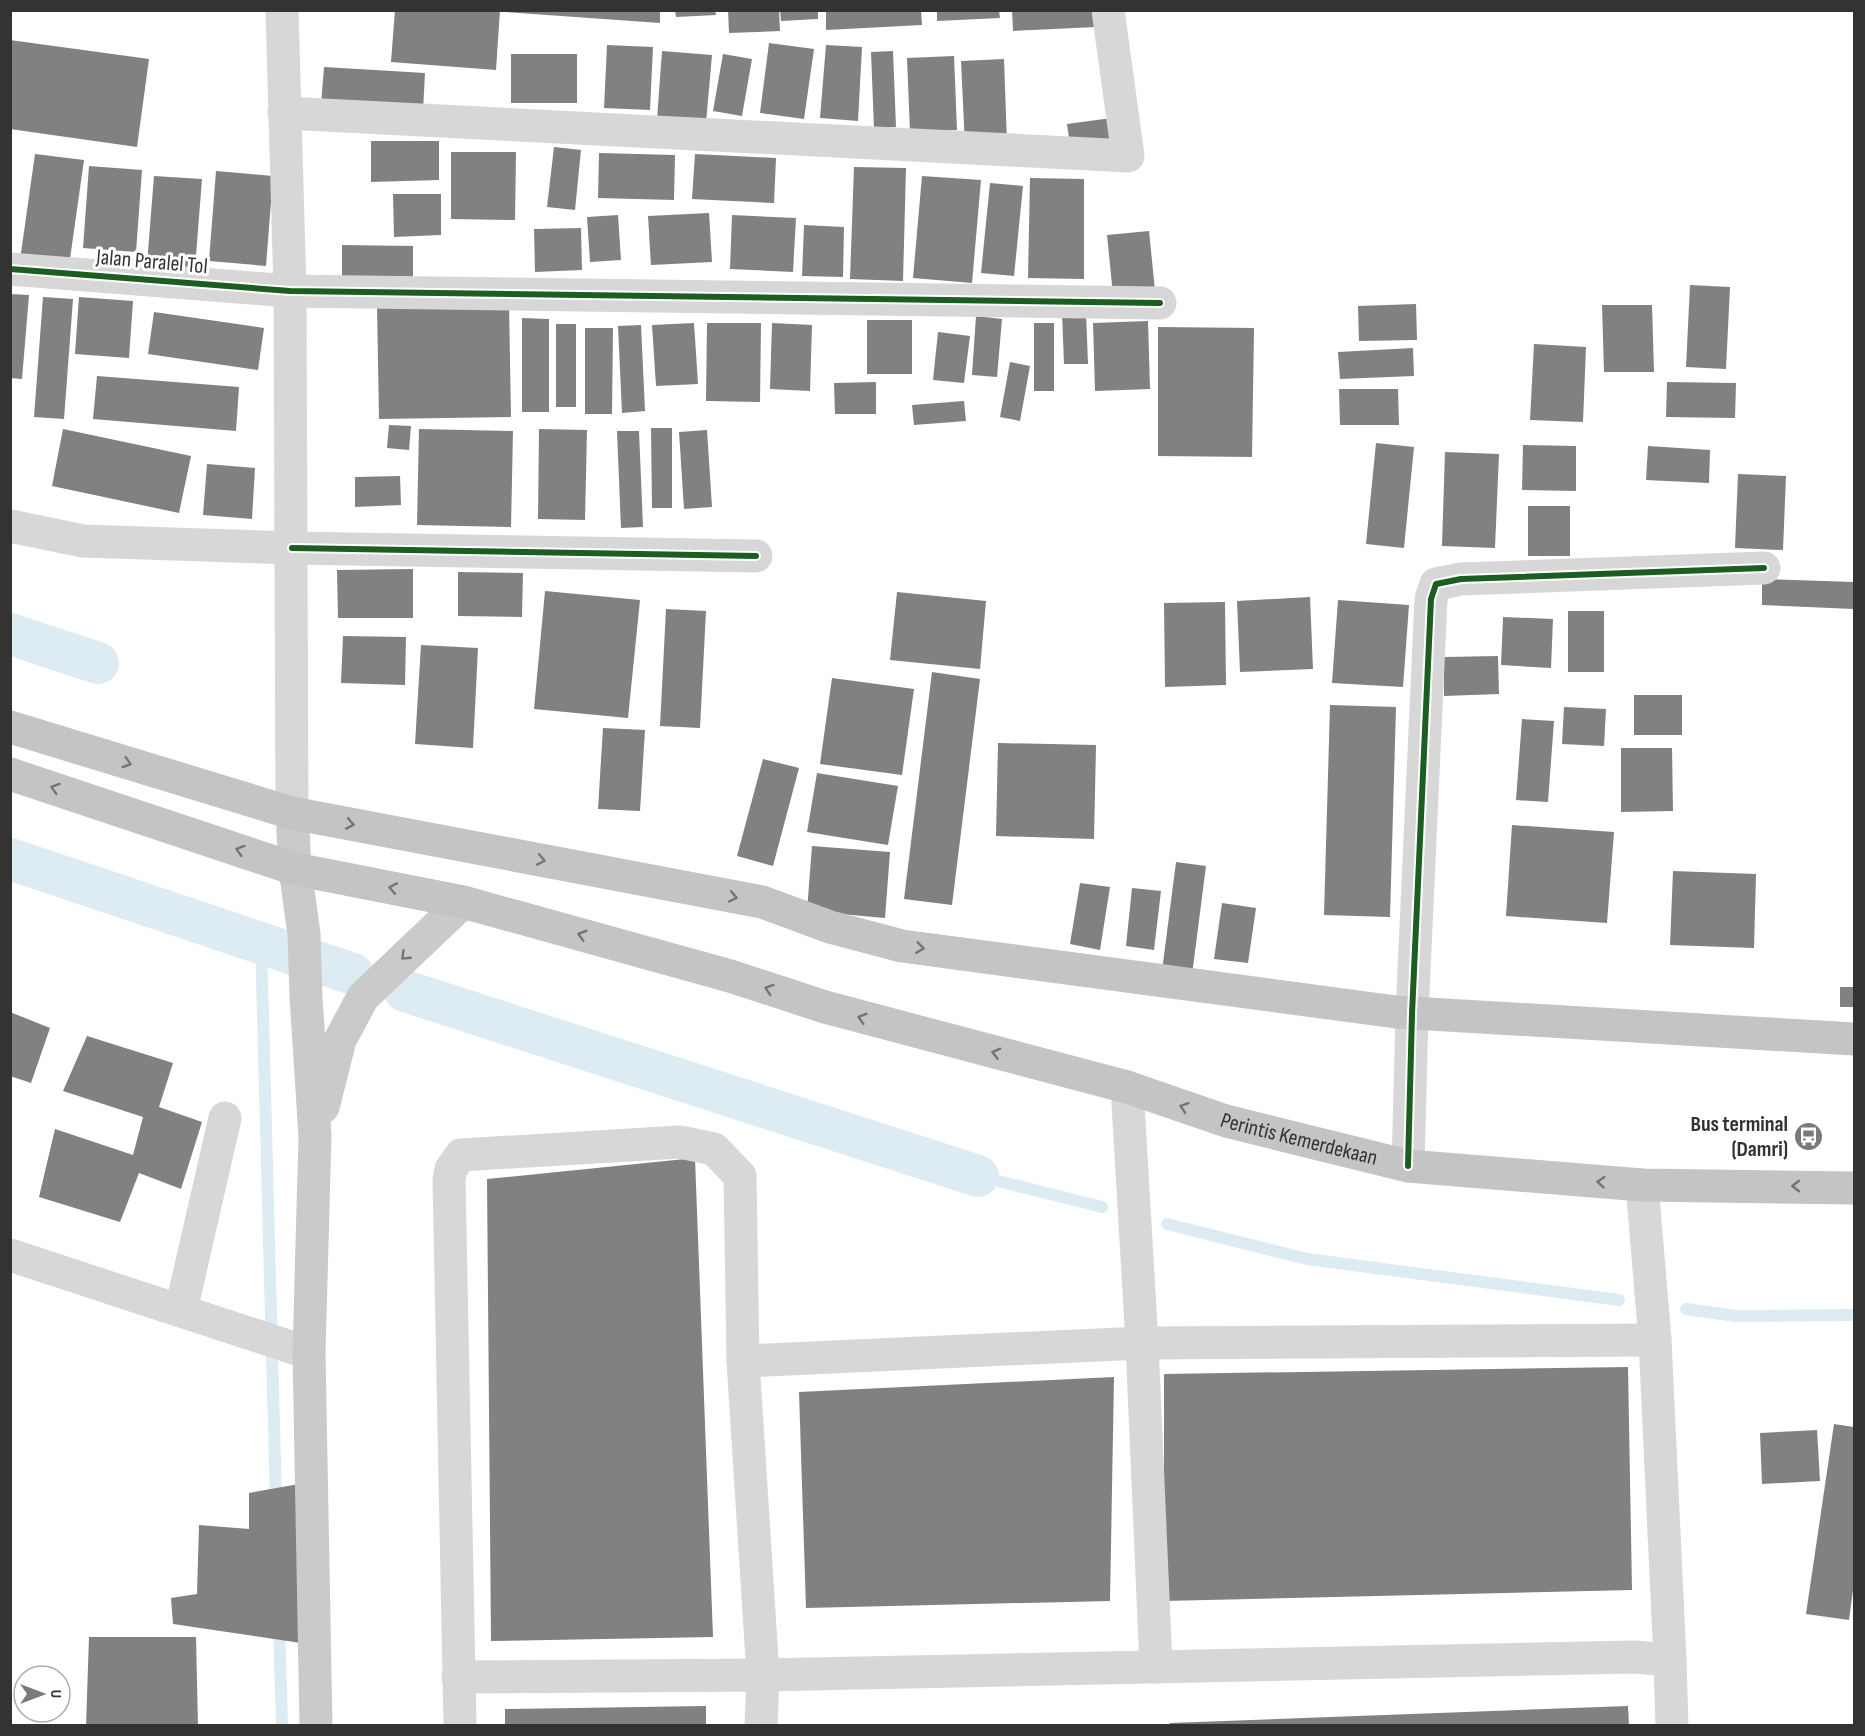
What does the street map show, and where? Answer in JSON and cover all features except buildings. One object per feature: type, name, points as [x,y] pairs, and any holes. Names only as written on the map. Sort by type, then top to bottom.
[{"type":"highway","points":[[10,727],[292,813],[762,902],[830,927],[902,946],[1412,1014],[1854,1039]]},
{"type":"highway","name":"Perintis Kemerdekaan","points":[[10,774],[295,868],[464,902],[730,976],[825,1008],[1127,1087],[1226,1121],[1408,1166],[1642,1185],[1854,1188]]},
{"type":"main road","points":[[292,813],[295,868],[304,934],[315,1136],[309,1353],[316,1725]]},
{"type":"main road","points":[[315,1136],[340,1040],[363,997],[464,902]]},
{"type":"street","points":[[282,10],[290,291],[292,813]]},
{"type":"street","points":[[284,113],[1128,156],[1108,10]]},
{"type":"street","name":"Jalan Paralel Tol","points":[[10,269],[290,291],[1160,303]]},
{"type":"street","points":[[10,526],[83,541],[292,548],[756,556]]},
{"type":"street","points":[[1408,1166],[1412,1014],[1431,599],[1436,584],[1461,579],[1764,568]]},
{"type":"street","points":[[1127,1087],[1142,1343],[1156,1667]]},
{"type":"street","points":[[181,1310],[225,1118]]},
{"type":"street","points":[[460,1725],[449,1179],[452,1169],[461,1155],[680,1142],[714,1149],[740,1176],[743,1361],[763,1675],[761,1725]]},
{"type":"street","points":[[1642,1185],[1655,1340],[1672,1725]]},
{"type":"street","points":[[10,1255],[309,1353]]},
{"type":"street","points":[[743,1361],[1142,1343],[1655,1340]]},
{"type":"street","points":[[458,1677],[763,1675],[1622,1658],[1670,1660]]},
{"type":"waterway","points":[[10,634],[98,663]]},
{"type":"waterway","points":[[10,859],[353,974]]},
{"type":"waterway","points":[[261,942],[276,1502]]},
{"type":"waterway","points":[[405,991],[978,1176]]},
{"type":"waterway","points":[[978,1176],[1102,1207]]},
{"type":"waterway","points":[[1167,1224],[1307,1259],[1619,1300]]},
{"type":"waterway","points":[[1686,1309],[1736,1316],[1854,1315]]},
{"type":"waterway","points":[[279,1625],[282,1726]]},
{"type":"cycle path","points":[[10,269],[290,291],[1160,303]]},
{"type":"cycle path","points":[[292,548],[756,556]]},
{"type":"cycle path","points":[[1408,1166],[1412,1014],[1431,599],[1436,584],[1461,579],[1764,568]]},
{"type":"place","name":"Bus terminal (Damri)","points":[[1809,1137]]}]
